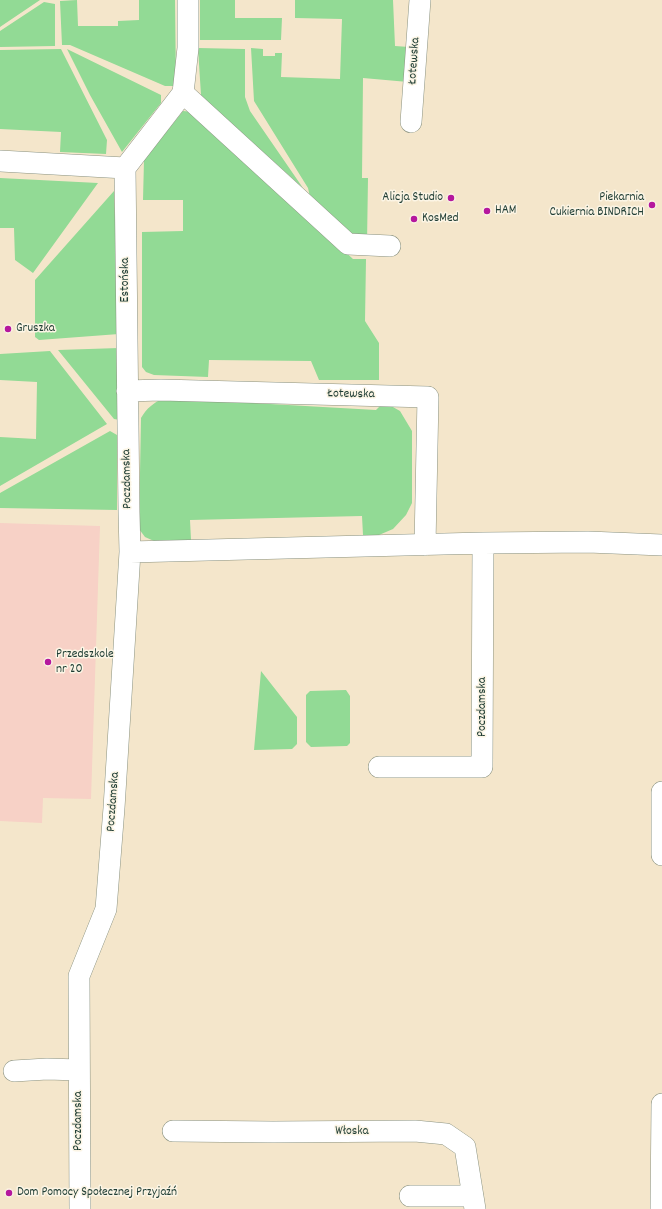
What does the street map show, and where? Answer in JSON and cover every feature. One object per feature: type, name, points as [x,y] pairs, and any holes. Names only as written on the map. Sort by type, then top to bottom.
[{"type":"street","points":[[0,161],[125,168],[183,93],[188,48],[188,0]]},
{"type":"street","name":"Łotewska","points":[[411,122],[420,0]]},
{"type":"street","points":[[183,93],[348,244],[390,246]]},
{"type":"street","name":"Estońska","points":[[125,168],[127,391]]},
{"type":"street","name":"Łotewska","points":[[127,391],[162,390],[428,397],[425,545]]},
{"type":"street","name":"Poczdamska","points":[[80,1209],[79,976],[106,909],[114,808],[130,552],[127,391]]},
{"type":"street","points":[[130,552],[483,543],[588,542],[662,545]]},
{"type":"street","name":"Poczdamska","points":[[380,767],[482,767],[483,543]]},
{"type":"street","points":[[662,792],[662,855]]},
{"type":"street","points":[[14,1071],[47,1069],[79,1070]]},
{"type":"street","points":[[661,1209],[662,1104]]},
{"type":"street","name":"Włoska","points":[[173,1131],[415,1131],[446,1134],[465,1147],[474,1203]]},
{"type":"street","points":[[410,1196],[474,1203]]},
{"type":"shaded area","name":"Przedszkole nr 20","points":[[0,523],[100,526],[91,799],[43,798],[42,823],[0,821]]},
{"type":"green space","points":[[0,0],[40,0],[0,27]]},
{"type":"green space","points":[[77,0],[78,26],[118,26],[118,21],[139,20],[139,0],[175,0],[176,86],[165,86],[70,45],[62,45],[60,1]]},
{"type":"green space","points":[[200,0],[235,0],[235,18],[282,18],[281,40],[200,40]]},
{"type":"green space","points":[[295,0],[393,0],[395,46],[409,47],[408,82],[363,78],[362,178],[368,178],[367,243],[360,242],[310,197],[308,188],[254,101],[251,48],[263,49],[263,56],[275,56],[275,53],[282,53],[281,77],[340,79],[342,19],[295,18]]},
{"type":"green space","points":[[44,2],[55,4],[55,46],[0,47],[0,31]]},
{"type":"green space","points":[[198,48],[245,49],[245,97],[250,111],[303,188],[201,95]]},
{"type":"green space","points":[[61,49],[107,140],[106,154],[60,152],[61,132],[0,129],[0,50]]},
{"type":"green space","points":[[67,49],[161,95],[161,103],[122,152],[90,95]]},
{"type":"green space","points":[[183,111],[193,112],[353,259],[366,259],[365,321],[379,343],[379,380],[319,380],[311,361],[209,360],[208,377],[154,375],[146,372],[142,367],[142,232],[183,231],[183,200],[143,200],[144,160]]},
{"type":"green space","points":[[0,178],[98,183],[33,273],[15,260],[14,228],[0,228]]},
{"type":"green space","points":[[114,191],[119,334],[39,340],[35,337],[35,280]]},
{"type":"green space","points":[[119,348],[120,420],[114,419],[58,350]]},
{"type":"green space","points":[[50,351],[107,424],[0,486],[0,437],[36,439],[37,382],[0,380],[0,354]]},
{"type":"green space","points":[[164,398],[376,410],[384,402],[400,411],[412,431],[412,503],[406,515],[393,529],[379,535],[363,535],[362,516],[190,520],[191,540],[154,541],[145,537],[139,529],[141,418],[151,406]]},
{"type":"green space","points":[[110,431],[117,435],[117,510],[0,508],[0,493]]},
{"type":"green space","points":[[261,671],[297,717],[297,744],[292,749],[254,750]]},
{"type":"green space","points":[[346,690],[350,696],[350,743],[347,746],[311,747],[306,742],[306,695],[310,691]]},
{"type":"place","name":"Alicja Studio","points":[[451,198]]},
{"type":"place","name":"Piekarnia Cukiernia BINDRICH","points":[[652,205]]},
{"type":"place","name":"HAM","points":[[487,211]]},
{"type":"place","name":"KosMed","points":[[414,219]]},
{"type":"place","name":"Gruszka","points":[[8,329]]},
{"type":"place","name":"Przedszkole nr 20","points":[[48,662]]},
{"type":"place","name":"Dom Pomocy Społecznej Przyjaźń","points":[[9,1193]]}]
